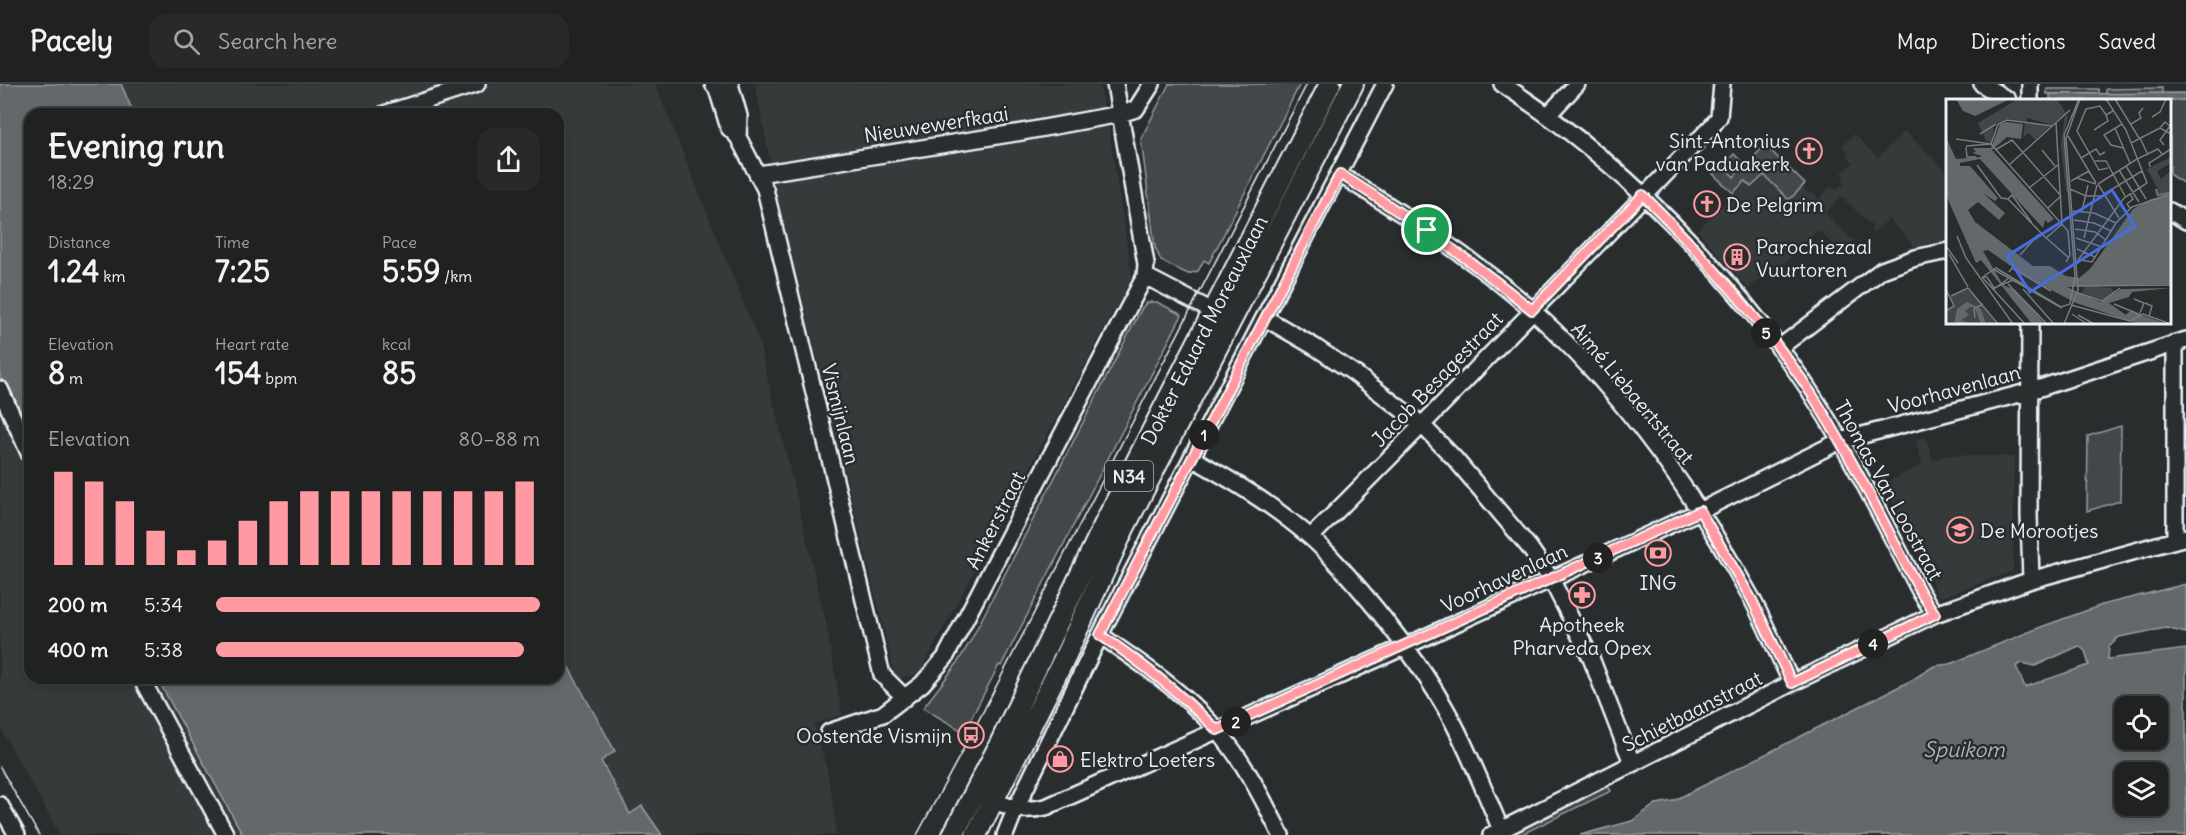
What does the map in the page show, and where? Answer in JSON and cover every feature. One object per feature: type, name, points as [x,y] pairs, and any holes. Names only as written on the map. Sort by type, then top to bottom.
[{"type":"main road","name":"Dokter Eduard Moreauxlaan","points":[[953,835],[984,797],[1063,661],[1330,84]]},
{"type":"main road","name":"Dokter Eduard Moreauxlaan","points":[[1222,316],[1353,84]]},
{"type":"main road","name":"Dokter Eduard Moreauxlaan","points":[[976,835],[984,797]]},
{"type":"street","points":[[403,108],[477,84]]},
{"type":"street","name":"Vismijnlaan","points":[[713,84],[717,89],[729,128],[738,137],[765,189],[882,675],[905,698]]},
{"type":"street","name":"Vismijnlaan","points":[[730,84],[739,116],[738,137]]},
{"type":"street","points":[[1115,84],[1146,264],[1145,276],[1222,316]]},
{"type":"street","points":[[1120,114],[1136,109],[1152,84]]},
{"type":"street","points":[[1005,835],[1100,635],[1385,84]]},
{"type":"street","name":"Thomas Van Loostraat","points":[[1502,84],[1548,115],[1643,195],[1719,275],[1779,348],[1840,441],[1921,593],[1935,614]]},
{"type":"street","points":[[1548,115],[1577,84]]},
{"type":"street","name":"Jacob Besagestraat","points":[[1311,537],[1422,426],[1719,117],[1722,84]]},
{"type":"street","points":[[1982,84],[2006,99]]},
{"type":"street","name":"Nieuwewerfkaai","points":[[759,174],[1120,114]]},
{"type":"street","name":"Aimé Liebaertstraat","points":[[1340,174],[1427,230],[1489,275],[1532,310],[1564,341],[1612,395],[1653,446],[1700,511],[1752,600],[1792,683]]},
{"type":"street","points":[[2171,212],[2186,221]]},
{"type":"street","points":[[1779,348],[1882,270],[1915,258],[1946,251]]},
{"type":"street","name":"Ankerstraat","points":[[829,732],[884,714],[934,672],[957,637],[1145,276]]},
{"type":"street","points":[[1265,318],[1354,373],[1422,426],[1455,459],[1529,547],[1551,579],[1591,657],[1633,764]]},
{"type":"street","points":[[2030,324],[2031,580]]},
{"type":"street","points":[[2180,538],[2181,342]]},
{"type":"street","name":"Voorhavenlaan","points":[[1015,810],[1046,807],[1406,646],[1700,511],[1840,441],[2031,391],[2181,342]]},
{"type":"street","points":[[0,389],[24,442]]},
{"type":"street","points":[[1192,458],[1234,482],[1311,537],[1342,569],[1406,646],[1452,721],[1473,762],[1496,833]]},
{"type":"street","name":"Schietbaanstraat","points":[[1496,833],[1792,683],[1935,614],[2031,580],[2180,538]]},
{"type":"street","points":[[1100,635],[1173,688],[1217,730],[1262,798],[1281,835]]},
{"type":"street","points":[[144,684],[226,835]]},
{"type":"street","points":[[984,797],[1015,810]]},
{"type":"street","points":[[0,805],[17,835]]},
{"type":"shaded area","points":[[121,84],[655,84],[758,339],[797,499],[826,623],[842,714],[814,724],[827,770],[836,835],[662,835],[657,829],[630,815],[600,761],[615,751],[564,659],[564,108],[131,108]]},
{"type":"shaded area","points":[[755,84],[1099,84],[1109,130],[1132,277],[919,674],[896,679],[775,185]]},
{"type":"shaded area","points":[[1169,84],[1300,84],[1209,263],[1204,260],[1198,271],[1188,274],[1161,261],[1155,247],[1141,139]]},
{"type":"shaded area","points":[[2162,88],[2162,94],[2106,94],[2106,89]]},
{"type":"shaded area","points":[[2047,89],[2099,89],[2099,94],[2047,94]]},
{"type":"shaded area","points":[[2171,100],[2186,100],[2186,185],[2171,176]]},
{"type":"shaded area","points":[[1905,131],[1946,171],[1946,240],[1915,247],[1889,219],[1872,234],[1872,226],[1841,196],[1825,213],[1854,241],[1842,253],[1818,230],[1798,247],[1800,250],[1749,289],[1697,230],[1734,195],[1733,193],[1745,181],[1763,175],[1789,200],[1802,187],[1810,195],[1813,193],[1819,199],[1829,187],[1837,189],[1844,184],[1842,173],[1854,163],[1842,146],[1854,134],[1878,158]]},
{"type":"shaded area","points":[[1765,145],[1805,184],[1789,200],[1764,175],[1751,187],[1745,181],[1733,193],[1713,174],[1723,165],[1734,177],[1737,173],[1726,162],[1734,154],[1751,171],[1755,167],[1750,161]]},
{"type":"shaded area","points":[[1157,302],[1182,315],[1001,666],[999,665],[964,732],[923,708],[956,665],[971,640],[1142,308],[1146,303]]},
{"type":"shaded area","points":[[0,380],[24,434],[24,684],[160,684],[243,835],[60,835],[0,727]]},
{"type":"shaded area","points":[[2121,426],[2120,501],[2087,511],[2088,436]]},
{"type":"shaded area","name":"De Morootjes","points":[[1926,437],[1933,460],[1948,455],[2014,457],[2013,571],[1939,598],[1916,547],[1883,484],[1922,465],[1916,440]]},
{"type":"shaded area","points":[[1608,786],[1611,791],[1520,835],[1511,835]]},
{"type":"water","points":[[0,84],[121,84],[131,108],[24,108],[24,434],[0,380]]},
{"type":"water","points":[[2186,93],[2186,100],[2050,99],[2050,94]]},
{"type":"water","name":"Spuikom","points":[[2186,584],[2186,633],[2166,628],[2119,637],[2109,647],[2108,659],[2186,649],[2186,835],[1580,835],[1632,821],[1656,804],[1673,801],[1912,680],[1934,666],[1950,664],[2102,605]],"holes":[[[2079,646],[2085,651],[2089,665],[2025,687],[2016,666],[2022,663],[2035,666]]]},
{"type":"water","points":[[564,659],[615,751],[601,761],[630,814],[642,806],[662,835],[243,835],[160,684],[564,684]]},
{"type":"tram line","points":[[917,835],[971,735],[1307,84]]},
{"type":"tram line","points":[[0,767],[39,835]]},
{"type":"place","name":"Sint-Antonius van Paduakerk","points":[[1809,151]]},
{"type":"place","name":"De Pelgrim","points":[[1707,204]]},
{"type":"place","name":"Parochiezaal Vuurtoren","points":[[1737,257]]},
{"type":"place","name":"De Morootjes","points":[[1960,530]]},
{"type":"place","name":"ING","points":[[1658,553]]},
{"type":"place","name":"Apotheek Pharveda Opex","points":[[1582,595]]},
{"type":"place","name":"Oostende Vismijn","points":[[971,735]]},
{"type":"place","name":"Elektro Loeters","points":[[1060,759]]},
{"type":"route","points":[[1340,174],[1427,230],[1532,310],[1643,195],[1732,289],[1779,348],[1840,441],[1921,593],[1935,614],[1792,683],[1752,600],[1700,511],[1217,730],[1181,695],[1140,662],[1100,635],[1340,174]]}]
